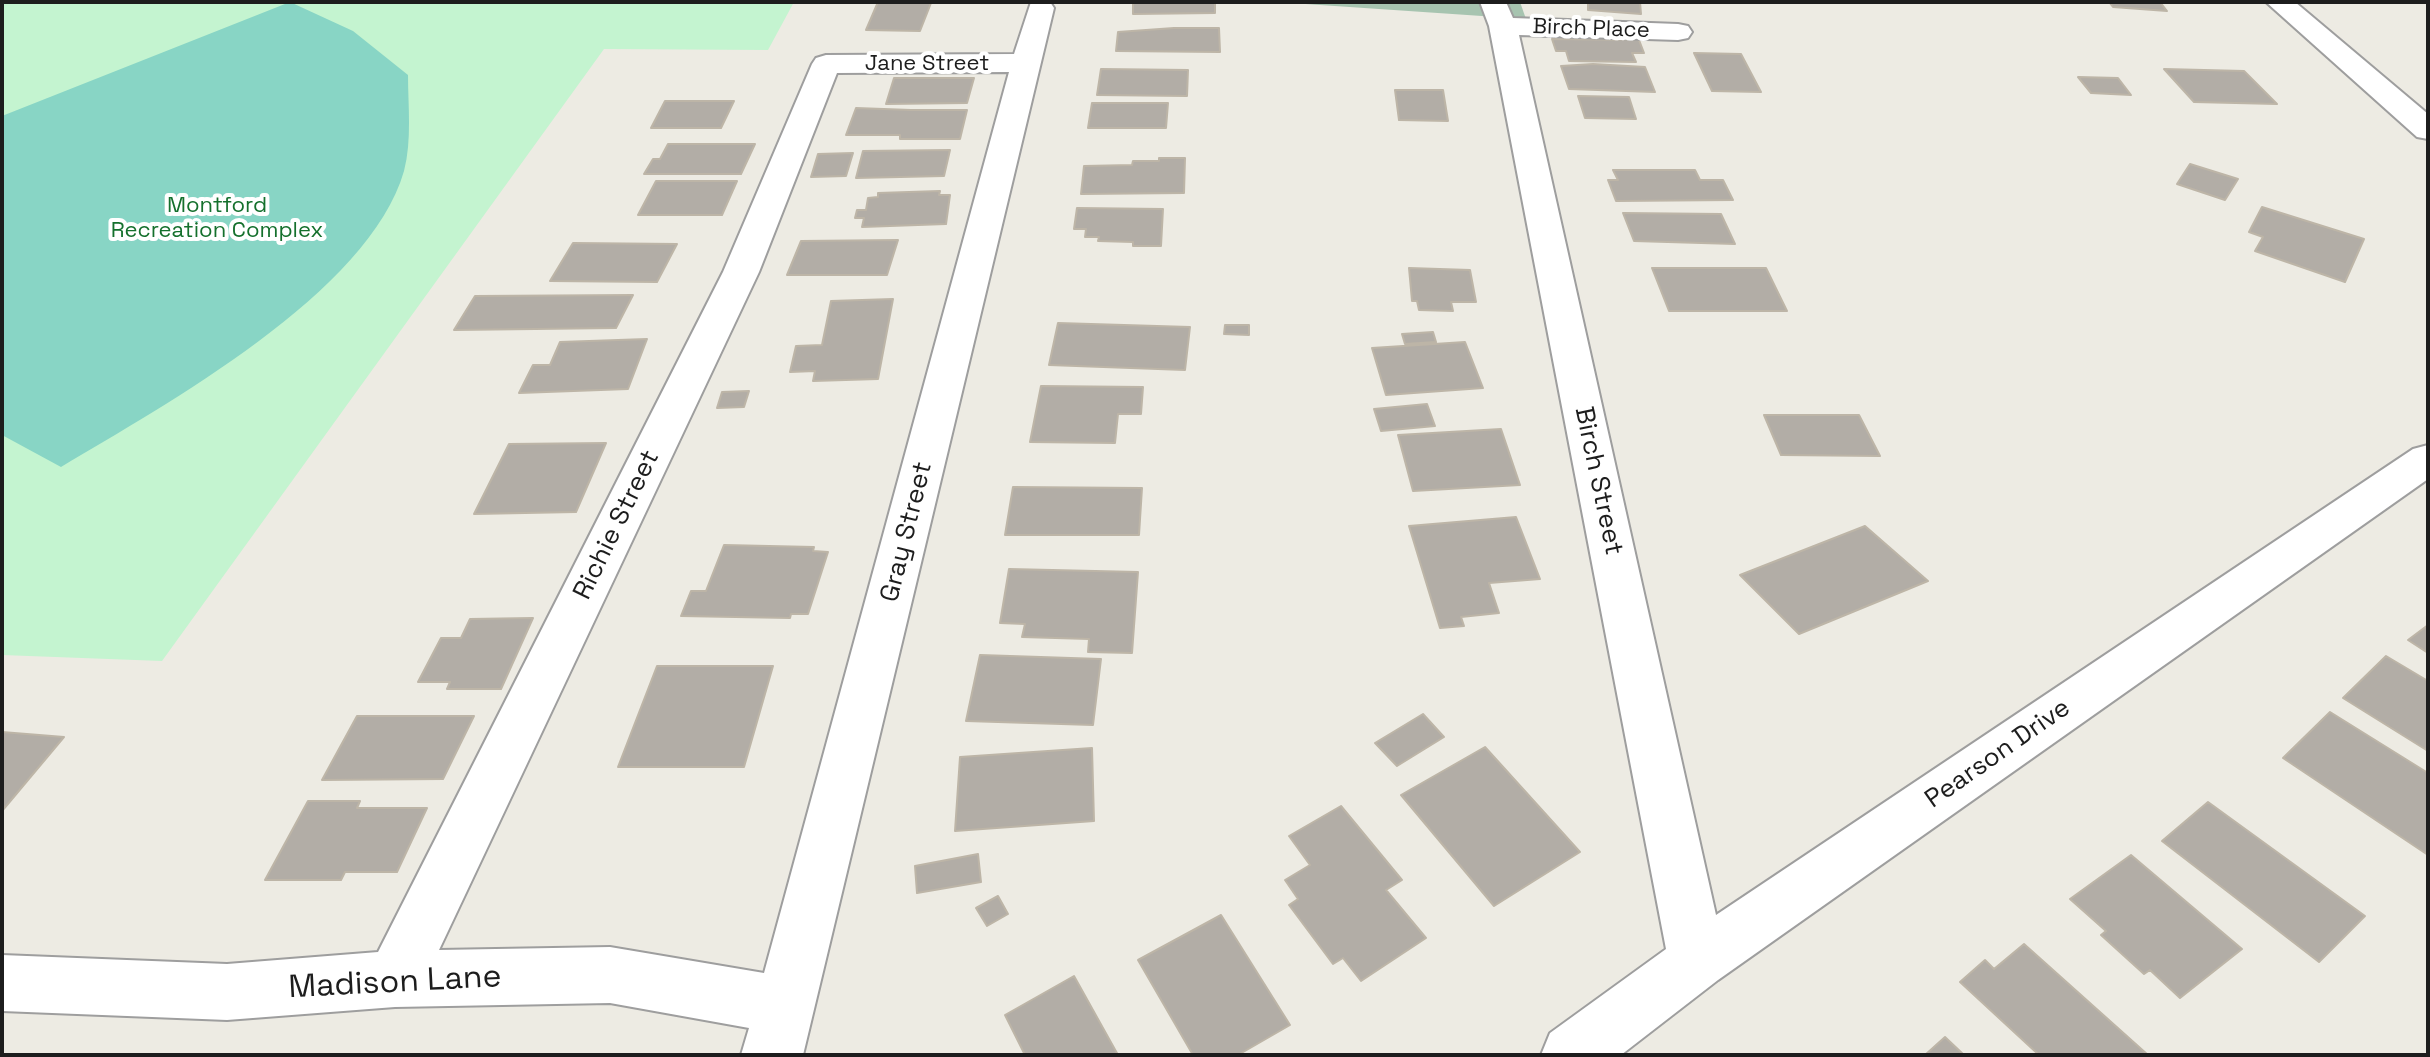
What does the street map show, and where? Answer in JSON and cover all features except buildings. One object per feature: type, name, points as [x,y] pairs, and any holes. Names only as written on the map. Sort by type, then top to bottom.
[{"type":"street","points":[[2279,2],[2428,130]]},
{"type":"street","name":"Gray Street","points":[[779,1031],[1040,8]]},
{"type":"street","name":"Birch Place","points":[[1498,14],[1678,32]]},
{"type":"street","name":"Birch Street","points":[[1498,14],[1697,961]]},
{"type":"street","name":"Jane Street","points":[[826,64],[1027,63]]},
{"type":"street","name":"Richie Street","points":[[395,979],[741,272],[826,64]]},
{"type":"street","name":"Pearson Drive","points":[[1572,1055],[1697,961],[2428,459]]},
{"type":"street","name":"Madison Lane","points":[[2,983],[227,992],[395,979],[610,975],[779,1031]]},
{"type":"green space","points":[[290,2],[353,31],[408,75],[409,135],[404,171],[383,216],[350,260],[308,302],[258,342],[154,412],[61,467],[2,435],[2,116]]},
{"type":"green space","name":"Montford Recreation Complex","points":[[794,2],[768,50],[604,49],[162,661],[2,655],[2,3]]},
{"type":"green space","points":[[1276,2],[1520,2],[1526,19]]}]
